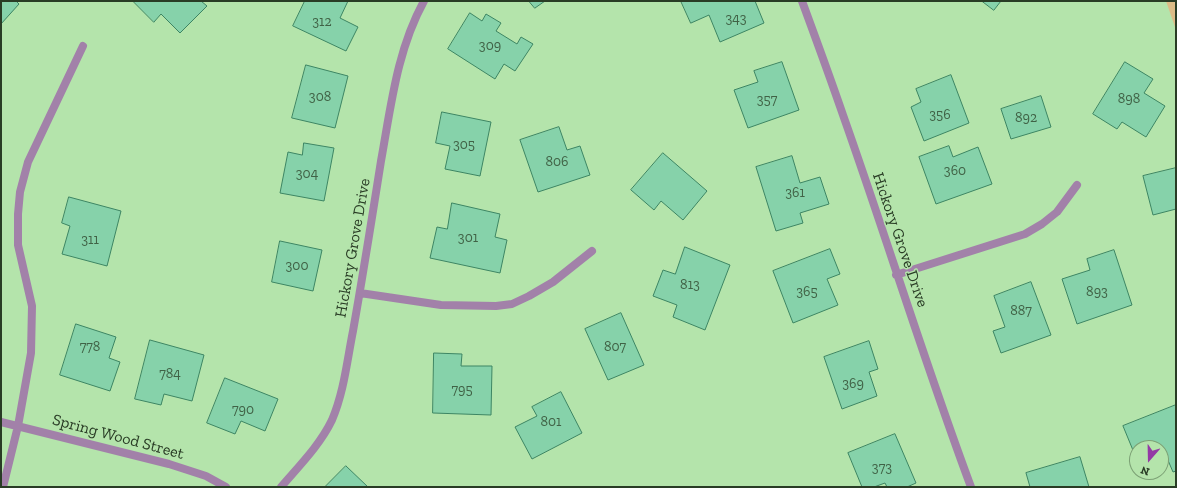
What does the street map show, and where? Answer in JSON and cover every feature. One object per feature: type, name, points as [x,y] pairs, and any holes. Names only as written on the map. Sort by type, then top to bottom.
[{"type":"street","name":"Hickory Grove Drive","points":[[281,487],[321,441],[332,419],[341,395],[360,293],[394,85],[406,38],[424,1]]},
{"type":"street","name":"Hickory Grove Drive","points":[[802,1],[843,115],[896,275],[971,487]]},
{"type":"street","points":[[3,487],[18,426],[31,353],[32,306],[18,246],[20,192],[28,162],[83,46]]},
{"type":"street","points":[[896,275],[1025,234],[1042,224],[1057,212],[1077,185]]},
{"type":"street","points":[[360,293],[441,305],[496,306],[512,304],[553,282],[592,251]]},
{"type":"street","name":"Spring Wood Street","points":[[1,422],[169,464],[206,476],[226,487]]},
{"type":"shaded area","points":[[1166,1],[1176,1],[1176,30]]},
{"type":"building","points":[[1,1],[16,1],[19,4],[1,24]]},
{"type":"building","points":[[133,1],[201,1],[207,6],[180,33],[161,14],[154,22]]},
{"type":"building","points":[[305,1],[348,1],[340,18],[358,27],[346,51],[293,26]]},
{"type":"building","points":[[529,1],[545,1],[535,8]]},
{"type":"building","points":[[681,1],[755,1],[764,23],[720,42],[709,15],[691,23]]},
{"type":"building","points":[[982,1],[1001,1],[994,10]]},
{"type":"building","points":[[470,13],[482,21],[486,14],[501,23],[496,31],[517,44],[521,37],[533,44],[515,71],[504,64],[495,79],[448,49]]},
{"type":"building","points":[[782,62],[799,110],[748,128],[734,90],[758,82],[754,71]]},
{"type":"building","points":[[1125,62],[1153,79],[1144,93],[1165,106],[1146,137],[1122,122],[1117,129],[1093,114]]},
{"type":"building","points":[[306,65],[348,76],[335,128],[292,118]]},
{"type":"building","points":[[951,75],[969,123],[924,141],[911,107],[921,102],[916,89]]},
{"type":"building","points":[[1041,96],[1051,127],[1011,139],[1001,109]]},
{"type":"building","points":[[442,112],[491,122],[480,176],[445,169],[450,146],[436,143]]},
{"type":"building","points":[[559,127],[567,150],[580,146],[590,175],[538,192],[520,140]]},
{"type":"building","points":[[304,143],[334,148],[324,201],[280,193],[288,152],[302,155]]},
{"type":"building","points":[[949,146],[953,157],[978,147],[992,184],[936,204],[919,157]]},
{"type":"building","points":[[663,153],[707,191],[683,220],[661,201],[654,210],[631,190]]},
{"type":"building","points":[[792,156],[800,183],[820,177],[829,204],[800,213],[803,223],[776,231],[756,167]]},
{"type":"building","points":[[1176,168],[1176,209],[1153,215],[1143,176]]},
{"type":"building","points":[[69,197],[121,211],[107,266],[62,254],[70,226],[62,223]]},
{"type":"building","points":[[452,203],[500,214],[495,237],[507,240],[500,273],[430,258],[437,227],[447,229]]},
{"type":"building","points":[[280,241],[322,250],[313,291],[272,282]]},
{"type":"building","points":[[685,247],[730,265],[705,330],[673,317],[677,305],[653,296],[663,270],[675,274]]},
{"type":"building","points":[[830,249],[840,274],[827,279],[838,305],[793,323],[773,271]]},
{"type":"building","points":[[1114,250],[1132,305],[1077,324],[1062,279],[1090,270],[1087,259]]},
{"type":"building","points":[[1031,282],[1051,335],[1001,353],[993,331],[1005,327],[994,296]]},
{"type":"building","points":[[621,313],[644,365],[608,380],[585,329]]},
{"type":"building","points":[[76,324],[116,337],[109,358],[120,362],[110,391],[60,375]]},
{"type":"building","points":[[150,340],[204,355],[192,401],[164,394],[161,405],[135,399]]},
{"type":"building","points":[[869,341],[878,369],[869,372],[877,396],[842,409],[824,357]]},
{"type":"building","points":[[434,353],[462,354],[461,366],[492,366],[491,415],[433,413]]},
{"type":"building","points":[[225,378],[278,399],[265,431],[241,421],[235,434],[207,423]]},
{"type":"building","points":[[561,392],[582,433],[532,459],[515,427],[537,416],[532,407]]},
{"type":"building","points":[[1176,405],[1176,471],[1173,472],[1169,463],[1169,440],[1129,441],[1123,426]]},
{"type":"building","points":[[895,434],[916,483],[907,487],[887,487],[885,483],[874,487],[862,487],[848,453]]},
{"type":"building","points":[[1080,457],[1089,487],[1030,487],[1026,473]]},
{"type":"building","points":[[346,466],[368,487],[325,487]]}]
